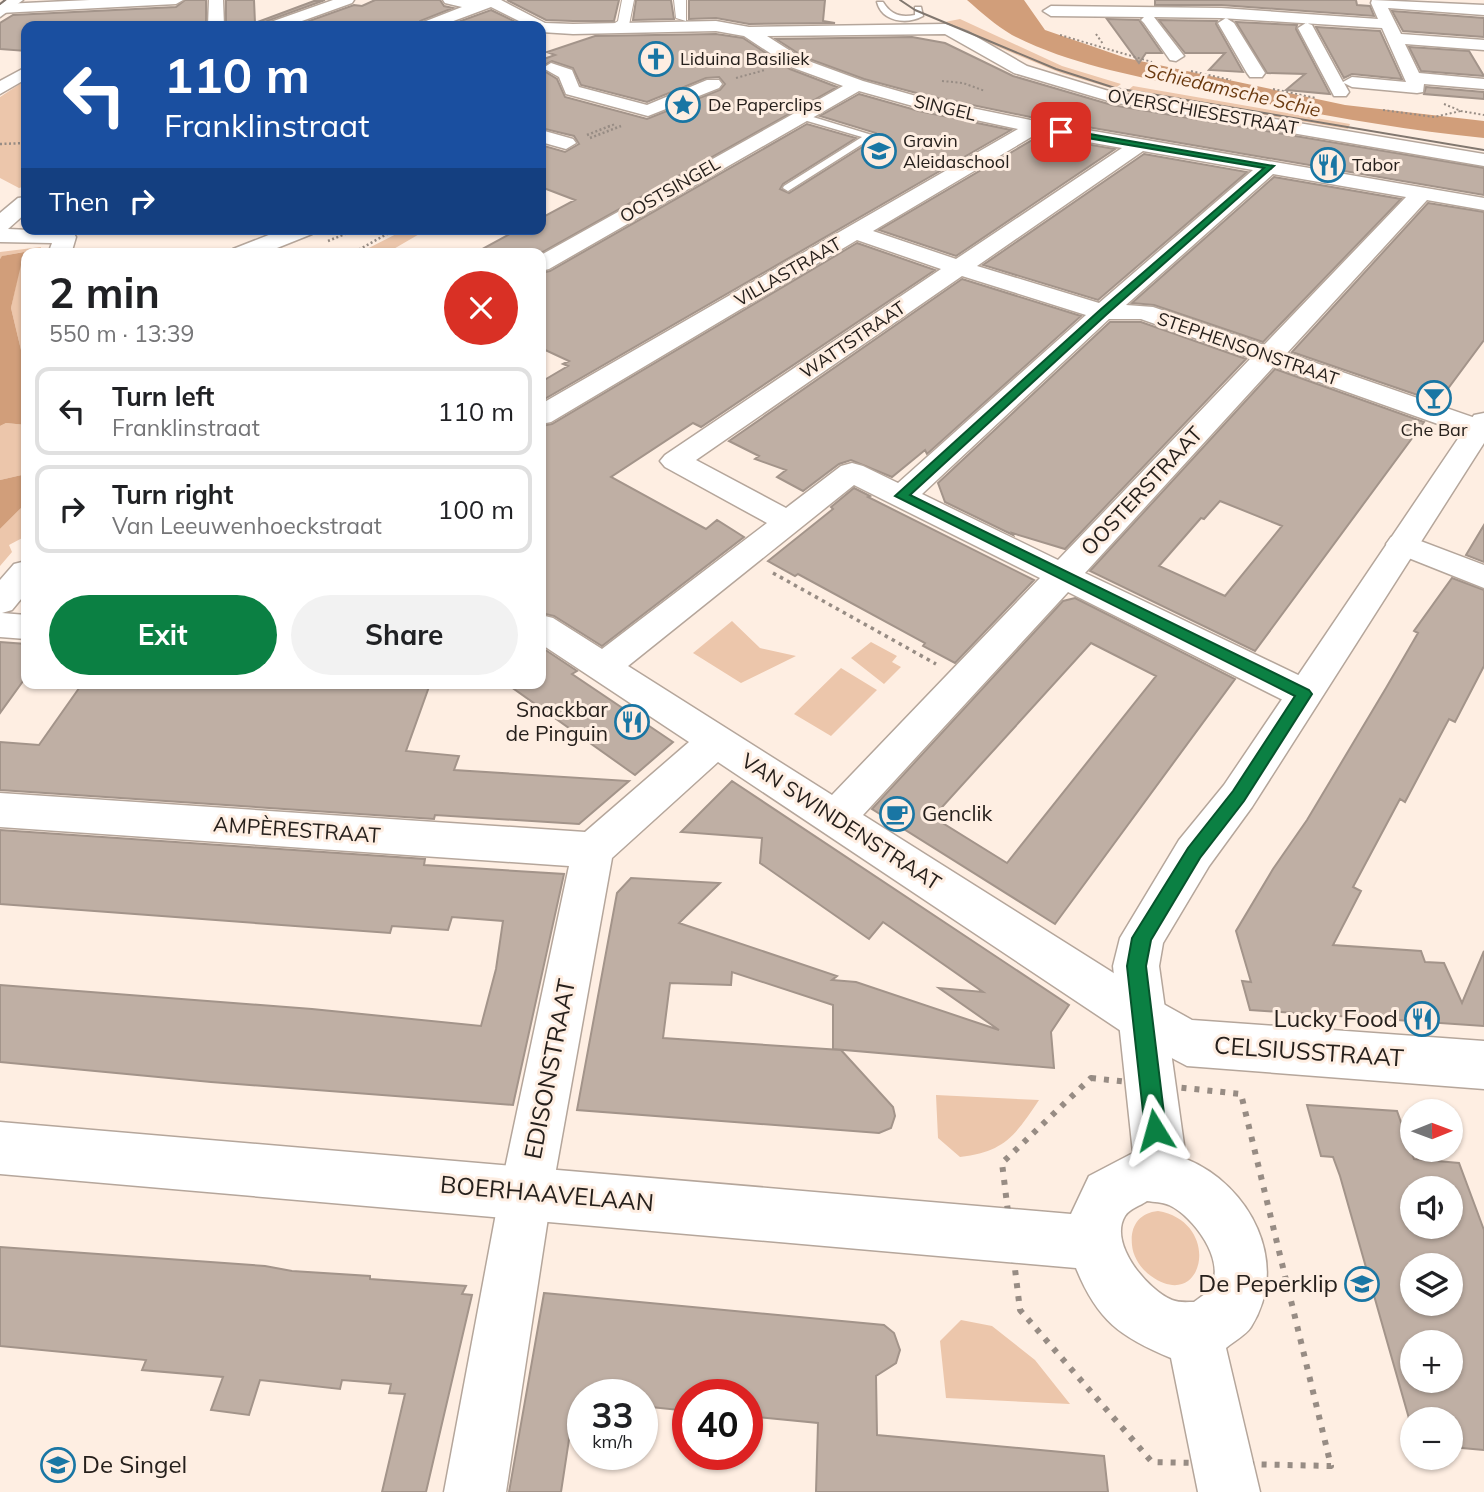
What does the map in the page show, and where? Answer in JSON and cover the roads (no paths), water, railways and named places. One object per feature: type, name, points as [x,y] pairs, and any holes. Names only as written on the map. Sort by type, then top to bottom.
[{"type":"street","points":[[7,7],[176,0]]},
{"type":"street","points":[[216,0],[216,21]]},
{"type":"street","points":[[288,21],[347,0]]},
{"type":"street","name":"SINGEL","points":[[450,0],[491,2],[528,21]]},
{"type":"street","points":[[603,50],[611,27],[623,25],[628,0]]},
{"type":"street","points":[[680,0],[683,22]]},
{"type":"street","points":[[903,1],[918,9]]},
{"type":"street","points":[[1303,23],[1346,87],[1417,88],[1378,1],[1484,10]]},
{"type":"street","points":[[440,21],[491,2]]},
{"type":"street","points":[[1051,10],[1303,23],[1390,31],[1484,45]]},
{"type":"street","points":[[1145,16],[1176,56]]},
{"type":"street","points":[[1223,18],[1256,74]]},
{"type":"street","name":"SINGEL","points":[[546,28],[683,22],[748,32],[797,62],[857,85],[920,103],[1035,127],[1484,204]]},
{"type":"street","name":"OVERSCHIESESTRAAT","points":[[748,32],[934,28],[958,33],[1007,63],[1090,92],[1484,160]]},
{"type":"street","name":"SINGEL","points":[[546,31],[578,53],[546,70]]},
{"type":"street","points":[[546,70],[566,74],[572,90],[652,109],[713,84]]},
{"type":"street","points":[[0,89],[21,75]]},
{"type":"street","points":[[1413,78],[1484,84]]},
{"type":"street","name":"OOSTSINGEL","points":[[546,261],[857,85]]},
{"type":"street","name":"VILLASTRAAT","points":[[546,413],[1035,127]]},
{"type":"street","points":[[546,137],[575,142]]},
{"type":"street","points":[[1348,180],[1370,141]]},
{"type":"street","name":"WATTSTRAAT","points":[[789,522],[675,461],[1139,145]]},
{"type":"street","points":[[902,496],[1103,312],[1270,166]]},
{"type":"street","name":"OOSTERSTRAAT","points":[[835,818],[1421,194]]},
{"type":"street","name":"STEPHENSONSTRAAT","points":[[855,232],[959,268],[1103,312],[1144,312],[1482,425]]},
{"type":"street","points":[[0,235],[62,245],[78,235]]},
{"type":"street","points":[[250,248],[270,235]]},
{"type":"street","points":[[1162,1177],[1136,966],[1142,938],[1194,853],[1238,796],[1482,425]]},
{"type":"street","points":[[604,666],[852,472],[1304,694]]},
{"type":"street","points":[[1402,544],[1484,577]]},
{"type":"street","points":[[0,603],[21,578]]},
{"type":"street","points":[[0,625],[21,627]]},
{"type":"street","name":"VAN SWINDENSTRAAT","points":[[546,629],[1141,1017]]},
{"type":"street","points":[[593,850],[716,741]]},
{"type":"street","name":"AMPÈRESTRAAT","points":[[0,810],[593,850]]},
{"type":"street","name":"EDISONSTRAAT","points":[[475,1492],[526,1192],[593,850]]},
{"type":"street","name":"CELSIUSSTRAAT","points":[[1141,1017],[1187,1043],[1484,1065]]},
{"type":"street","name":"BOERHAAVELAAN","points":[[0,1148],[1095,1243]]},
{"type":"street","points":[[1143,1175],[1162,1177],[1180,1182],[1213,1207],[1236,1244],[1241,1264],[1236,1301],[1225,1316],[1211,1326],[1194,1331],[1175,1331],[1156,1324],[1122,1299],[1109,1281],[1095,1243],[1095,1222],[1101,1204],[1111,1189],[1126,1180],[1143,1175]]},
{"type":"street","points":[[1194,1331],[1229,1492]]},
{"type":"lane","points":[[880,4],[886,14],[894,18],[914,18],[919,16],[918,9]]},
{"type":"lane","points":[[788,188],[870,136],[800,116]]},
{"type":"water","name":"Schiedamsche Schie","points":[[967,0],[1024,0],[1045,30],[1126,58],[1345,105],[1484,121],[1484,138],[1334,117],[1097,67],[1012,35]]},
{"type":"water","points":[[21,253],[21,265],[11,308],[21,350],[21,424],[6,423],[0,426],[0,259],[2,256]]},
{"type":"water","points":[[21,475],[21,508],[0,529],[0,480]]},
{"type":"tram line","points":[[0,4],[5,0]]},
{"type":"tram line","points":[[900,0],[915,10],[1056,69],[1115,88],[1484,150]]},
{"type":"place","name":"Liduina Basiliek","points":[[656,59]]},
{"type":"place","name":"De Paperclips","points":[[683,105]]},
{"type":"place","name":"Gravin Aleidaschool","points":[[879,151]]},
{"type":"place","name":"Tabor","points":[[1328,165]]},
{"type":"place","name":"Che Bar","points":[[1434,398]]},
{"type":"place","name":"Snackbar de Pinguin","points":[[632,722]]},
{"type":"place","name":"Genclik","points":[[897,814]]},
{"type":"place","name":"Lucky Food","points":[[1422,1019]]},
{"type":"place","name":"De Peperklip","points":[[1362,1284]]},
{"type":"place","name":"De Singel","points":[[58,1465]]}]
